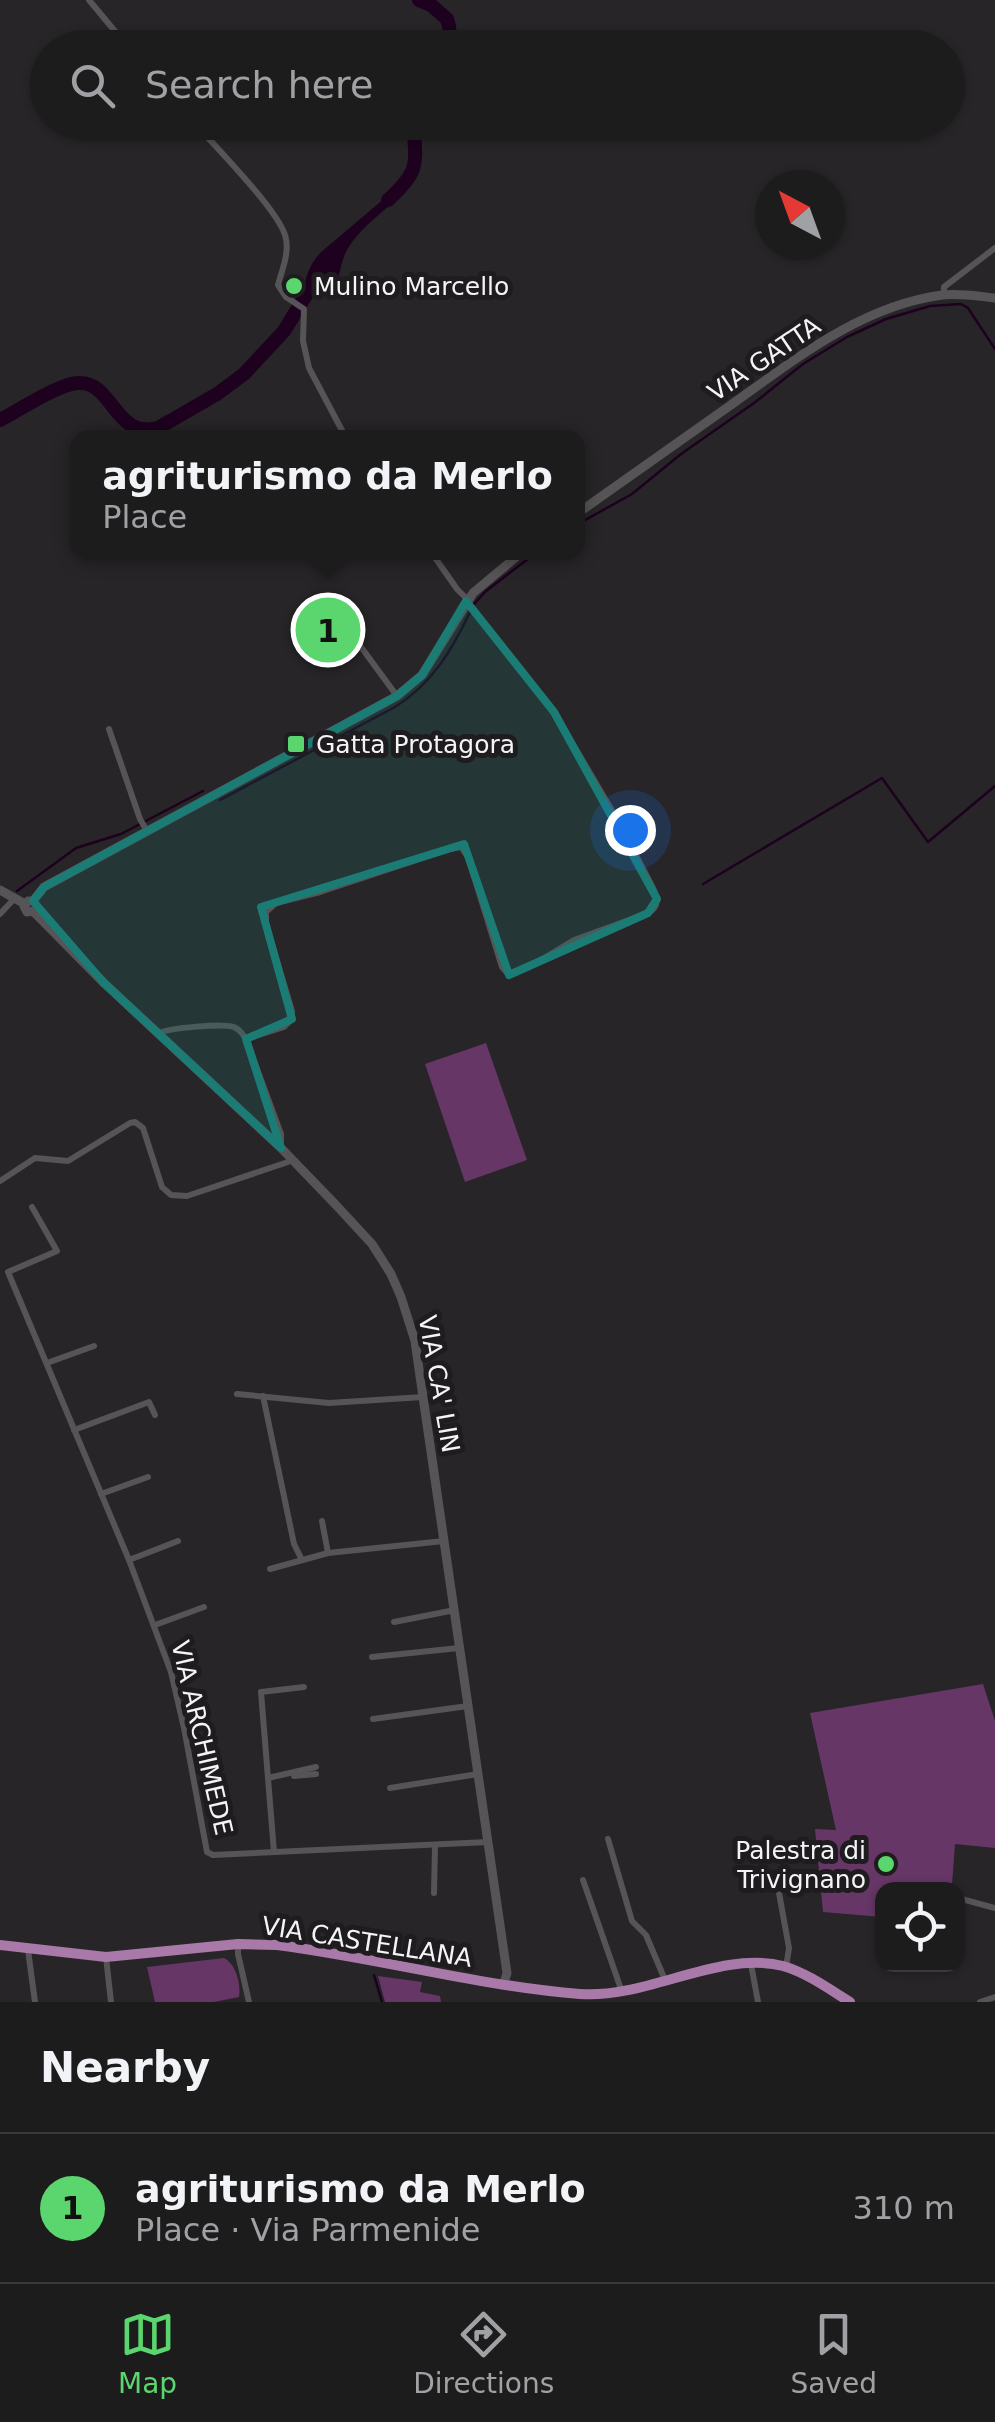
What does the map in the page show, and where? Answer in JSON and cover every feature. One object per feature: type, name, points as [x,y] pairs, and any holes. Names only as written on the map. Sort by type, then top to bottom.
[{"type":"main road","name":"VIA CASTELLANA","points":[[0,1945],[106,1957],[238,1944],[292,1947],[594,1998],[764,1963],[804,1974],[850,2002]]},
{"type":"street","points":[[90,0],[114,30]]},
{"type":"street","points":[[210,140],[272,211],[286,233],[287,249],[278,285],[304,309],[309,368],[342,430]]},
{"type":"street","points":[[944,295],[944,287],[952,279],[995,248]]},
{"type":"street","name":"VIA GATTA","points":[[585,508],[821,342],[908,303],[944,295],[995,298]]},
{"type":"street","points":[[158,1034],[174,1028],[228,1026],[239,1029],[246,1039],[284,1027],[292,1018],[292,1011],[266,924],[266,912],[276,904],[456,847],[468,857],[502,967],[509,974],[527,968],[574,940],[648,914],[657,905],[656,895],[617,819],[564,727],[437,560]]},
{"type":"street","points":[[0,914],[26,904],[44,887],[145,826],[397,696],[422,675],[467,600],[511,560]]},
{"type":"street","points":[[325,598],[397,696]]},
{"type":"street","points":[[109,729],[145,826]]},
{"type":"street","name":"VIA CA' LIN","points":[[0,890],[26,904],[281,1148],[362,1232],[391,1274],[411,1326],[423,1398],[490,1842],[507,1974],[504,1984]]},
{"type":"street","name":"VIA CA' LIN","points":[[246,1039],[280,1134],[281,1148]]},
{"type":"street","points":[[0,1181],[36,1158],[68,1162],[135,1122],[143,1128],[162,1188],[171,1195],[187,1196],[288,1162],[290,1158]]},
{"type":"street","name":"VIA ARCHIMEDE","points":[[32,1207],[57,1251],[8,1272],[171,1672],[207,1852],[214,1855],[490,1842]]},
{"type":"street","points":[[47,1364],[94,1346]]},
{"type":"street","points":[[236,1394],[329,1403],[423,1398]]},
{"type":"street","points":[[263,1396],[294,1544],[302,1560]]},
{"type":"street","points":[[74,1430],[149,1402],[155,1416]]},
{"type":"street","points":[[101,1494],[148,1477]]},
{"type":"street","points":[[322,1521],[328,1553]]},
{"type":"street","points":[[128,1560],[178,1541]]},
{"type":"street","points":[[270,1569],[328,1553],[444,1541]]},
{"type":"street","name":"VIA ARCHIMEDE","points":[[155,1626],[204,1607]]},
{"type":"street","points":[[394,1622],[455,1610]]},
{"type":"street","points":[[372,1657],[460,1648]]},
{"type":"street","name":"VIA ARCHIMEDE","points":[[274,1852],[261,1692],[304,1687]]},
{"type":"street","points":[[374,1719],[469,1706]]},
{"type":"street","points":[[268,1778],[316,1770]]},
{"type":"street","points":[[390,1788],[479,1773]]},
{"type":"street","points":[[608,1840],[632,1921],[646,1935],[665,1982]]},
{"type":"street","points":[[434,1893],[435,1846]]},
{"type":"street","points":[[582,1880],[622,1992]]},
{"type":"street","points":[[779,1893],[789,1948],[786,1967]]},
{"type":"street","points":[[965,1900],[995,1908]]},
{"type":"street","points":[[238,1944],[249,2002]]},
{"type":"street","points":[[28,1950],[35,2002]]},
{"type":"street","points":[[106,1957],[112,2002]]},
{"type":"street","points":[[751,1963],[758,2002]]},
{"type":"street","points":[[980,2002],[995,1997]]},
{"type":"highlighted area","points":[[466,601],[554,712],[657,899],[648,913],[509,975],[464,844],[261,907],[292,1019],[246,1039],[281,1148],[104,983],[33,901],[44,887],[397,696],[422,675]]},
{"type":"shaded area","points":[[398,187],[405,192],[352,242],[335,284],[313,295],[304,290],[309,270],[320,253]]},
{"type":"shaded area","points":[[486,1043],[527,1160],[465,1182],[425,1064]]},
{"type":"shaded area","points":[[983,1684],[995,1721],[995,1848],[955,1844],[952,1882],[875,1882],[875,1916],[823,1912],[815,1829],[836,1830],[810,1713]]},
{"type":"shaded area","points":[[224,1958],[237,1975],[239,1997],[214,2002],[155,2002],[147,1967]]},
{"type":"shaded area","points":[[378,1976],[422,1982],[420,1992],[440,1996],[441,2002],[385,2002]]},
{"type":"waterway","points":[[419,0],[447,19],[449,30]]},
{"type":"waterway","points":[[388,200],[411,173],[414,140]]},
{"type":"waterway","points":[[0,420],[51,392],[80,383],[100,392],[132,426],[158,428],[244,374],[284,331],[317,277]]},
{"type":"waterway","points":[[585,520],[632,494],[803,364],[886,319],[930,306],[961,304],[968,308],[995,349]]},
{"type":"waterway","points":[[474,604],[527,560]]},
{"type":"waterway","points":[[220,800],[408,698],[440,665],[470,612]]},
{"type":"waterway","points":[[703,884],[882,778],[928,842],[995,786]]},
{"type":"waterway","points":[[17,891],[76,848],[121,834],[203,791]]},
{"type":"waterway","points":[[374,1975],[382,2002]]},
{"type":"place","name":"Mulino Marcello","points":[[294,286]]},
{"type":"place","name":"agriturismo da Merlo","points":[[328,630]]},
{"type":"place","name":"Gatta Protagora","points":[[296,744]]},
{"type":"place","name":"Palestra di Trivignano","points":[[886,1864]]}]
